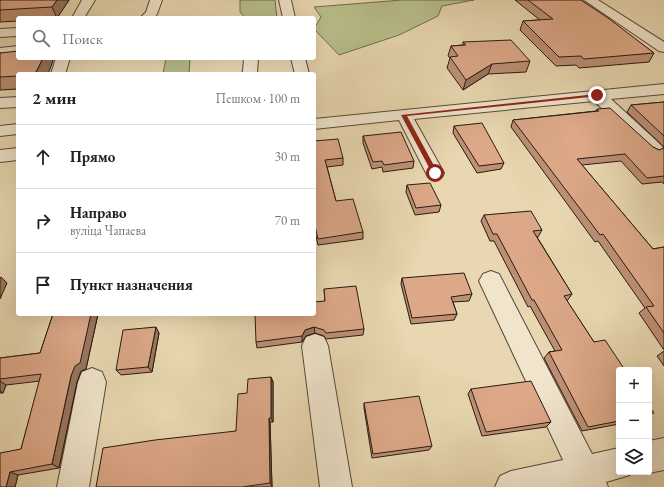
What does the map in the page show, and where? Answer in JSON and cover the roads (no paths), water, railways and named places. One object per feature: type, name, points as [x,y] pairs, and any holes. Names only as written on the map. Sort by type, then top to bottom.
[{"type":"street","points":[[79,16],[86,3],[90,0]]},
{"type":"street","points":[[148,16],[151,14],[156,0]]},
{"type":"street","points":[[285,0],[289,16]]},
{"type":"street","points":[[590,0],[664,48]]},
{"type":"street","points":[[0,33],[16,32]]},
{"type":"street","points":[[0,52],[16,50]]},
{"type":"street","points":[[59,72],[62,60]]},
{"type":"street","points":[[250,72],[251,60]]},
{"type":"street","points":[[298,60],[302,72]]},
{"type":"street","points":[[316,124],[664,89]]},
{"type":"street","points":[[597,95],[655,149]]},
{"type":"street","points":[[0,103],[16,102]]},
{"type":"street","points":[[404,115],[435,173]]},
{"type":"street","points":[[0,131],[16,129]]},
{"type":"street","points":[[0,156],[16,154]]},
{"type":"street","points":[[491,281],[588,479]]},
{"type":"street","points":[[315,346],[336,487]]},
{"type":"street","points":[[73,487],[92,382]]},
{"type":"street","points":[[652,456],[664,454]]},
{"type":"street","points":[[511,487],[588,479],[616,465]]}]
